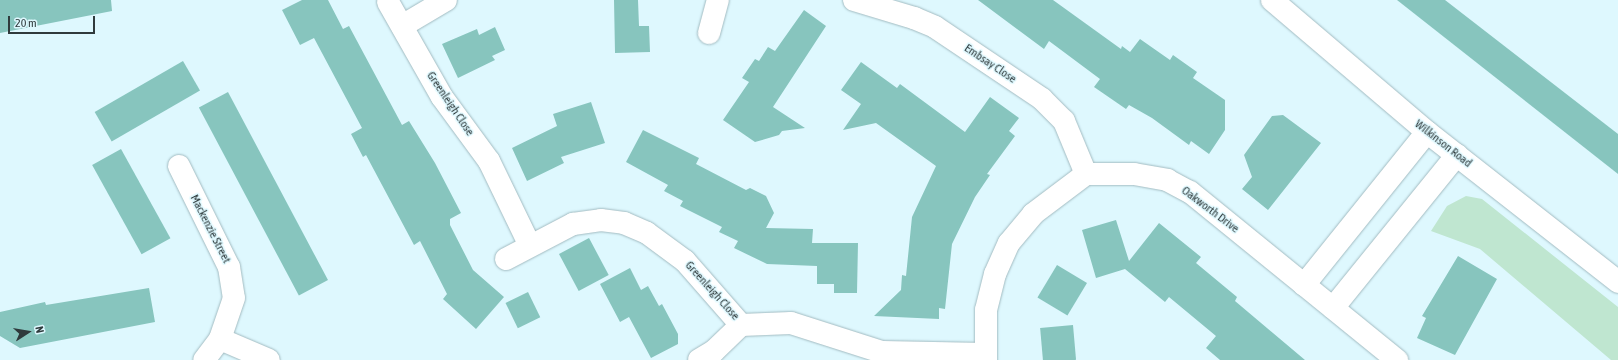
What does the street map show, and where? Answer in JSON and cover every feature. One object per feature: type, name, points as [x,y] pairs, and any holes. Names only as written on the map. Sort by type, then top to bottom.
[{"type":"street","points":[[402,26],[446,0]]},
{"type":"street","points":[[709,33],[718,0]]},
{"type":"street","name":"Embsay Close","points":[[854,0],[914,18],[935,27],[1042,99],[1064,121],[1086,174]]},
{"type":"street","name":"Wilkinson Road","points":[[1272,0],[1427,132],[1618,282]]},
{"type":"street","name":"Greenleigh Close","points":[[388,2],[442,97],[489,161],[530,246]]},
{"type":"street","points":[[1304,285],[1427,132]]},
{"type":"street","points":[[1333,308],[1457,155]]},
{"type":"street","name":"Mackenzie Street","points":[[179,166],[229,267],[234,298],[220,339],[204,360]]},
{"type":"street","points":[[699,360],[714,351],[742,324],[791,323],[882,352],[986,357],[986,310],[995,274],[1009,243],[1033,214],[1086,174]]},
{"type":"street","name":"Oakworth Drive","points":[[1086,174],[1134,174],[1167,180],[1190,192],[1397,360]]},
{"type":"street","name":"Greenleigh Close","points":[[506,259],[573,224],[601,220],[624,223],[647,233],[685,260],[742,324]]},
{"type":"street","points":[[220,339],[269,360]]},
{"type":"green space","points":[[1466,196],[1482,199],[1618,307],[1618,360],[1611,360],[1480,249],[1431,231],[1447,206]]},
{"type":"building","points":[[0,0],[111,0],[112,11],[0,33]]},
{"type":"building","points":[[302,0],[328,0],[343,29],[349,26],[402,125],[409,121],[435,163],[461,213],[450,219],[450,225],[473,270],[504,297],[476,329],[443,299],[447,294],[420,241],[414,245],[366,155],[363,157],[351,134],[362,128],[314,38],[300,45],[282,10]]},
{"type":"building","points":[[614,0],[638,0],[639,26],[649,26],[650,52],[615,53]]},
{"type":"building","points":[[978,0],[1053,0],[1121,49],[1122,46],[1130,52],[1140,39],[1170,60],[1173,55],[1197,72],[1193,78],[1225,100],[1225,130],[1209,154],[1191,141],[1189,145],[1152,118],[1129,105],[1126,109],[1094,87],[1100,79],[1049,41],[1044,49]]},
{"type":"building","points":[[1397,0],[1445,0],[1618,134],[1618,174]]},
{"type":"building","points":[[804,10],[826,26],[773,107],[805,128],[782,131],[779,135],[755,142],[723,120],[749,82],[742,78],[755,59],[759,61],[768,47],[775,51]]},
{"type":"building","points":[[495,27],[505,50],[492,56],[495,60],[458,78],[442,44],[477,29],[479,35]]},
{"type":"building","points":[[183,61],[200,90],[112,141],[95,112]]},
{"type":"building","points":[[861,62],[897,88],[900,84],[965,132],[990,97],[1019,118],[1009,131],[1015,136],[987,174],[990,175],[975,197],[952,244],[945,309],[939,308],[939,319],[874,316],[901,290],[902,275],[906,276],[912,217],[936,166],[876,123],[843,130],[861,104],[841,90]]},
{"type":"building","points":[[228,92],[328,280],[299,296],[199,107]]},
{"type":"building","points":[[591,102],[605,143],[561,157],[564,163],[527,181],[512,148],[557,126],[553,114]]},
{"type":"building","points":[[1283,115],[1321,143],[1268,210],[1242,189],[1252,177],[1244,155],[1272,116]]},
{"type":"building","points":[[643,130],[699,158],[696,164],[746,190],[750,188],[766,196],[774,213],[766,228],[813,229],[812,243],[858,243],[857,293],[834,293],[834,284],[817,284],[817,266],[767,264],[734,248],[738,241],[719,232],[722,227],[680,206],[683,201],[664,191],[668,185],[626,162]]},
{"type":"building","points":[[121,149],[170,238],[142,254],[92,165]]},
{"type":"building","points":[[1116,220],[1129,261],[1159,223],[1201,257],[1196,263],[1237,297],[1235,301],[1305,360],[1220,360],[1206,348],[1216,336],[1169,297],[1165,302],[1125,269],[1096,278],[1082,230]]},
{"type":"building","points":[[589,238],[609,275],[579,291],[559,254]]},
{"type":"building","points":[[1458,256],[1497,279],[1455,355],[1417,338],[1426,318],[1422,316]]},
{"type":"building","points":[[1057,265],[1087,283],[1067,316],[1037,298]]},
{"type":"building","points":[[630,268],[641,290],[648,286],[659,306],[662,304],[678,334],[678,344],[651,358],[629,317],[620,322],[600,284]]},
{"type":"building","points":[[149,288],[155,322],[20,348],[0,336],[0,312],[45,302],[46,305]]},
{"type":"building","points":[[528,292],[540,317],[518,328],[506,303]]},
{"type":"building","points":[[1073,325],[1076,360],[1043,360],[1040,328]]}]
